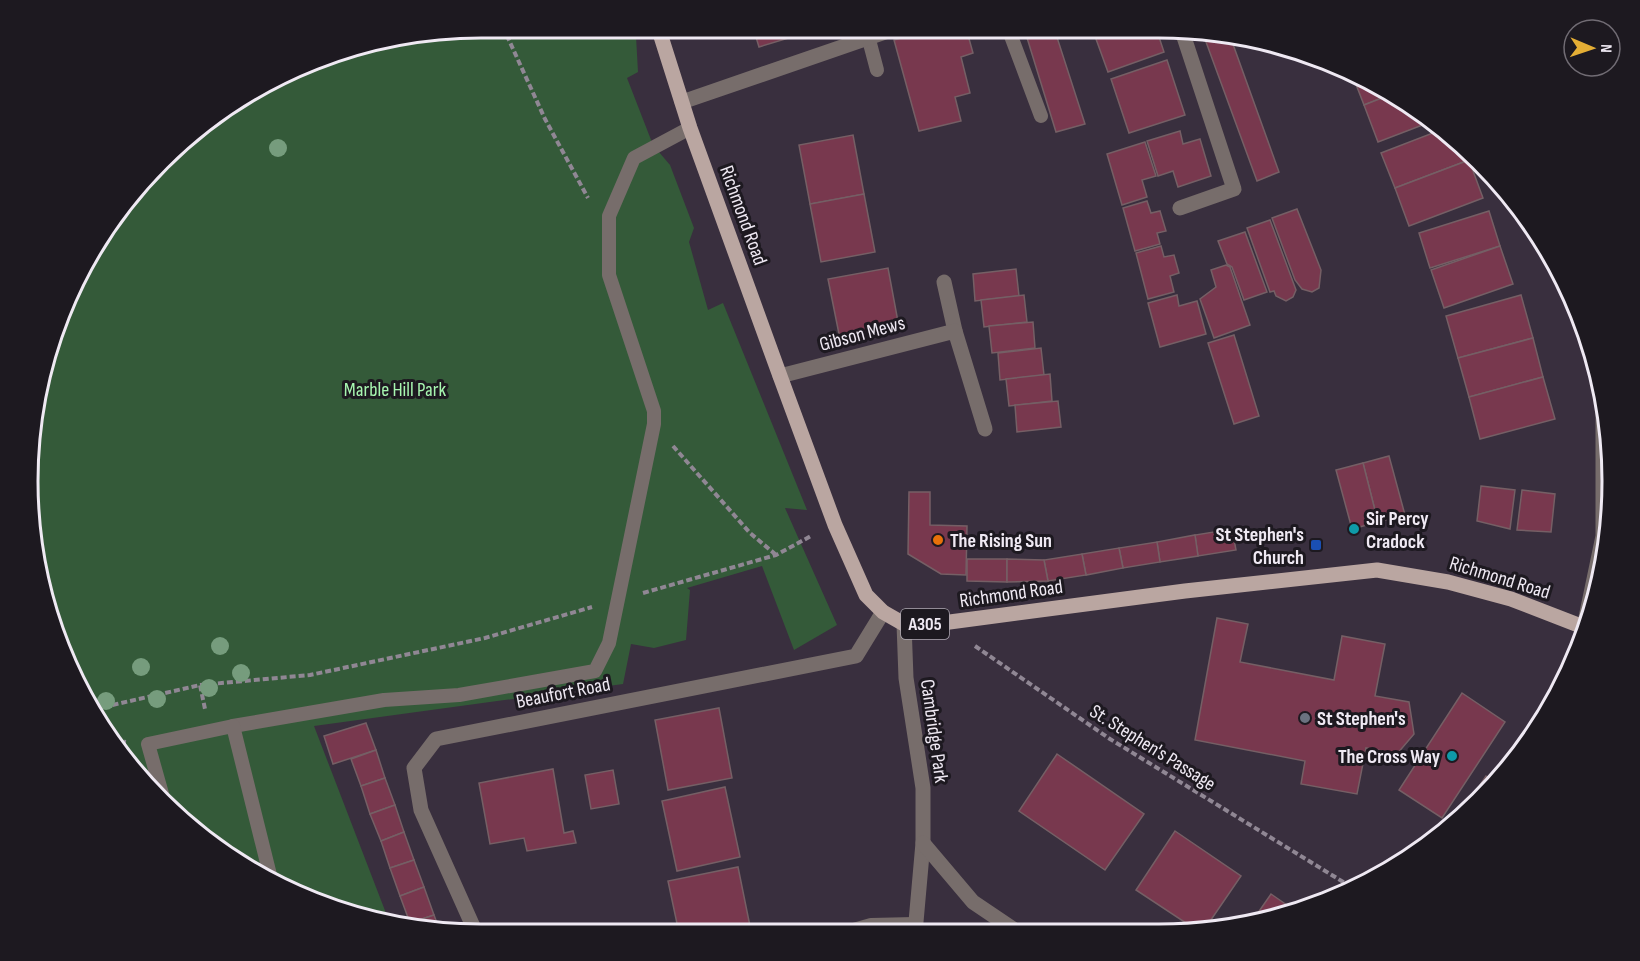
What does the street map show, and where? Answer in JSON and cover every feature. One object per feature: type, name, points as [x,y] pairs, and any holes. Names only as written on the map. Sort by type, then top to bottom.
[{"type":"main road","name":"Richmond Road","points":[[662,38],[690,128],[835,525],[866,595],[883,612],[904,624],[942,623],[1185,591],[1377,570],[1448,582],[1511,599],[1578,625]]},
{"type":"street","points":[[682,102],[862,38]]},
{"type":"street","points":[[1180,208],[1234,189],[1183,38]]},
{"type":"street","points":[[944,282],[955,331],[985,429]]},
{"type":"street","name":"Gibson Mews","points":[[780,376],[955,331]]},
{"type":"street","name":"Beaufort Road","points":[[472,924],[421,810],[414,768],[436,739],[856,656],[883,612]]},
{"type":"street","name":"Cambridge Park","points":[[904,624],[906,678],[922,788],[923,843],[915,924]]},
{"type":"street","points":[[923,843],[973,902],[1006,924]]},
{"type":"lane","points":[[869,38],[877,70]]},
{"type":"lane","points":[[1012,38],[1041,116]]},
{"type":"lane","points":[[160,787],[148,744],[209,730],[384,700],[459,695],[595,672],[609,643],[654,424],[654,411],[609,276],[609,216],[634,158],[690,128]]},
{"type":"lane","points":[[233,726],[269,869]]},
{"type":"path","points":[[508,38],[545,119],[591,204],[609,216]]},
{"type":"path","points":[[654,424],[750,533],[776,555]]},
{"type":"path","points":[[100,708],[200,685],[310,675],[485,638],[776,555],[835,525]]},
{"type":"path","name":"St. Stephen's Passage","points":[[942,623],[1110,740],[1345,883]]},
{"type":"path","points":[[200,685],[209,730]]},
{"type":"green space","name":"Marble Hill Park","points":[[452,38],[636,38],[638,72],[627,78],[653,145],[670,165],[694,228],[689,242],[708,310],[723,303],[807,510],[785,508],[837,625],[794,650],[762,566],[687,588],[690,590],[686,640],[654,648],[631,644],[623,684],[314,726],[386,913],[338,900],[285,878],[234,849],[211,832],[188,814],[147,773],[112,727],[83,676],[61,623],[46,567],[38,509],[38,452],[46,394],[53,366],[71,311],[83,285],[112,234],[129,211],[147,188],[188,147],[234,112],[311,71],[394,46]]},
{"type":"building","points":[[756,38],[789,38],[759,47]]},
{"type":"building","points":[[901,38],[969,38],[973,53],[961,57],[970,93],[955,97],[961,121],[919,131],[894,40]]},
{"type":"building","points":[[1027,38],[1057,38],[1085,124],[1056,132]]},
{"type":"building","points":[[1096,38],[1159,38],[1164,52],[1108,72]]},
{"type":"building","points":[[1205,40],[1233,44],[1279,172],[1257,181]]},
{"type":"building","points":[[1167,60],[1185,115],[1129,133],[1111,79]]},
{"type":"building","points":[[1356,83],[1382,98],[1364,105]]},
{"type":"building","points":[[1382,98],[1423,125],[1378,142],[1364,105]]},
{"type":"building","points":[[1180,131],[1183,144],[1200,139],[1211,176],[1178,187],[1173,171],[1158,176],[1147,141]]},
{"type":"building","points":[[1434,133],[1467,161],[1395,188],[1381,153]]},
{"type":"building","points":[[853,135],[864,194],[810,204],[799,145]]},
{"type":"building","points":[[1145,142],[1156,176],[1142,180],[1147,197],[1122,205],[1107,154]]},
{"type":"building","points":[[1467,161],[1471,165],[1483,198],[1409,226],[1395,188]]},
{"type":"building","points":[[864,194],[875,252],[821,262],[810,204]]},
{"type":"building","points":[[1147,201],[1151,213],[1160,211],[1166,231],[1157,233],[1160,244],[1135,251],[1123,208]]},
{"type":"building","points":[[1297,209],[1321,270],[1319,288],[1312,292],[1302,289],[1295,280],[1272,218]]},
{"type":"building","points":[[1489,211],[1500,246],[1430,268],[1419,233]]},
{"type":"building","points":[[1270,220],[1296,290],[1293,297],[1286,301],[1276,296],[1274,291],[1270,292],[1247,228]]},
{"type":"building","points":[[1245,232],[1267,292],[1244,300],[1232,267],[1227,264],[1218,241]]},
{"type":"building","points":[[1161,246],[1164,257],[1174,255],[1179,273],[1170,276],[1174,292],[1148,299],[1136,253]]},
{"type":"building","points":[[1500,246],[1513,284],[1444,308],[1431,270]]},
{"type":"building","points":[[1226,265],[1230,267],[1250,325],[1214,338],[1200,299],[1216,287],[1211,270]]},
{"type":"building","points":[[888,268],[899,327],[840,339],[828,279]]},
{"type":"building","points":[[1016,269],[1019,296],[975,301],[973,274]]},
{"type":"building","points":[[1024,295],[1027,322],[984,327],[981,300]]},
{"type":"building","points":[[1177,295],[1179,306],[1197,301],[1206,334],[1160,347],[1148,303]]},
{"type":"building","points":[[1521,295],[1533,338],[1458,358],[1446,316]]},
{"type":"building","points":[[1033,322],[1035,348],[992,353],[989,326]]},
{"type":"building","points":[[1234,335],[1259,416],[1234,424],[1208,343]]},
{"type":"building","points":[[1533,338],[1543,377],[1469,397],[1458,358]]},
{"type":"building","points":[[1041,348],[1044,375],[1000,380],[998,353]]},
{"type":"building","points":[[1050,374],[1052,401],[1009,406],[1006,379]]},
{"type":"building","points":[[1543,377],[1555,419],[1480,439],[1469,397]]},
{"type":"building","points":[[1058,401],[1061,427],[1017,432],[1015,405]]},
{"type":"building","points":[[1389,456],[1405,515],[1378,522],[1363,463]]},
{"type":"building","points":[[1363,463],[1378,522],[1352,529],[1336,470]]},
{"type":"building","points":[[1481,486],[1515,490],[1510,529],[1477,521]]},
{"type":"building","points":[[1522,490],[1555,494],[1551,532],[1517,530]]},
{"type":"building","name":"The Rising Sun","points":[[909,492],[930,492],[930,525],[967,526],[966,575],[941,574],[908,554]]},
{"type":"building","points":[[1232,529],[1236,550],[1198,556],[1195,535]]},
{"type":"building","points":[[1195,535],[1198,556],[1160,562],[1157,542]]},
{"type":"building","points":[[1157,542],[1160,562],[1123,568],[1119,548]]},
{"type":"building","points":[[1119,548],[1123,568],[1086,575],[1082,554]]},
{"type":"building","points":[[1082,554],[1086,575],[1048,581],[1044,560]]},
{"type":"building","points":[[967,559],[1007,559],[1007,582],[967,581]]},
{"type":"building","points":[[1007,559],[1044,560],[1048,581],[1007,582]]},
{"type":"building","name":"St Stephen's","points":[[1217,618],[1248,624],[1240,662],[1334,680],[1342,636],[1385,644],[1375,696],[1409,702],[1414,734],[1397,754],[1366,748],[1357,794],[1301,784],[1305,761],[1195,740]]},
{"type":"building","name":"The Cross Way","points":[[1462,693],[1505,722],[1442,818],[1399,790]]},
{"type":"building","points":[[719,708],[732,778],[668,790],[655,720]]},
{"type":"building","points":[[366,723],[376,750],[333,764],[324,736]]},
{"type":"building","points":[[376,750],[385,778],[361,786],[351,759]]},
{"type":"building","points":[[1057,754],[1144,814],[1105,870],[1019,811]]},
{"type":"building","points":[[553,769],[564,833],[573,831],[576,843],[527,851],[524,838],[490,844],[479,783]]},
{"type":"building","points":[[613,770],[619,804],[591,809],[585,775]]},
{"type":"building","points":[[1486,776],[1488,778],[1476,791]]},
{"type":"building","points":[[385,778],[395,805],[370,814],[361,786]]},
{"type":"building","points":[[725,787],[740,857],[677,871],[662,801]]},
{"type":"building","points":[[395,805],[404,832],[381,841],[370,814]]},
{"type":"building","points":[[1175,831],[1241,876],[1210,921],[1186,923],[1136,890]]},
{"type":"building","points":[[404,832],[414,860],[390,868],[381,841]]},
{"type":"building","points":[[414,860],[424,887],[400,896],[390,868]]},
{"type":"building","points":[[738,867],[750,924],[677,924],[668,881]]},
{"type":"building","points":[[424,887],[434,915],[420,920],[408,917],[400,896]]},
{"type":"building","points":[[1271,894],[1286,905],[1274,908],[1259,912]]},
{"type":"building","points":[[434,915],[436,921],[423,920],[420,920]]},
{"type":"place","name":"Sir Percy Cradock","points":[[1354,529]]},
{"type":"place","name":"The Rising Sun","points":[[938,540]]},
{"type":"place","name":"St Stephen's Church","points":[[1316,545]]},
{"type":"place","name":"St Stephen's","points":[[1305,718]]},
{"type":"place","name":"The Cross Way","points":[[1452,756]]}]
